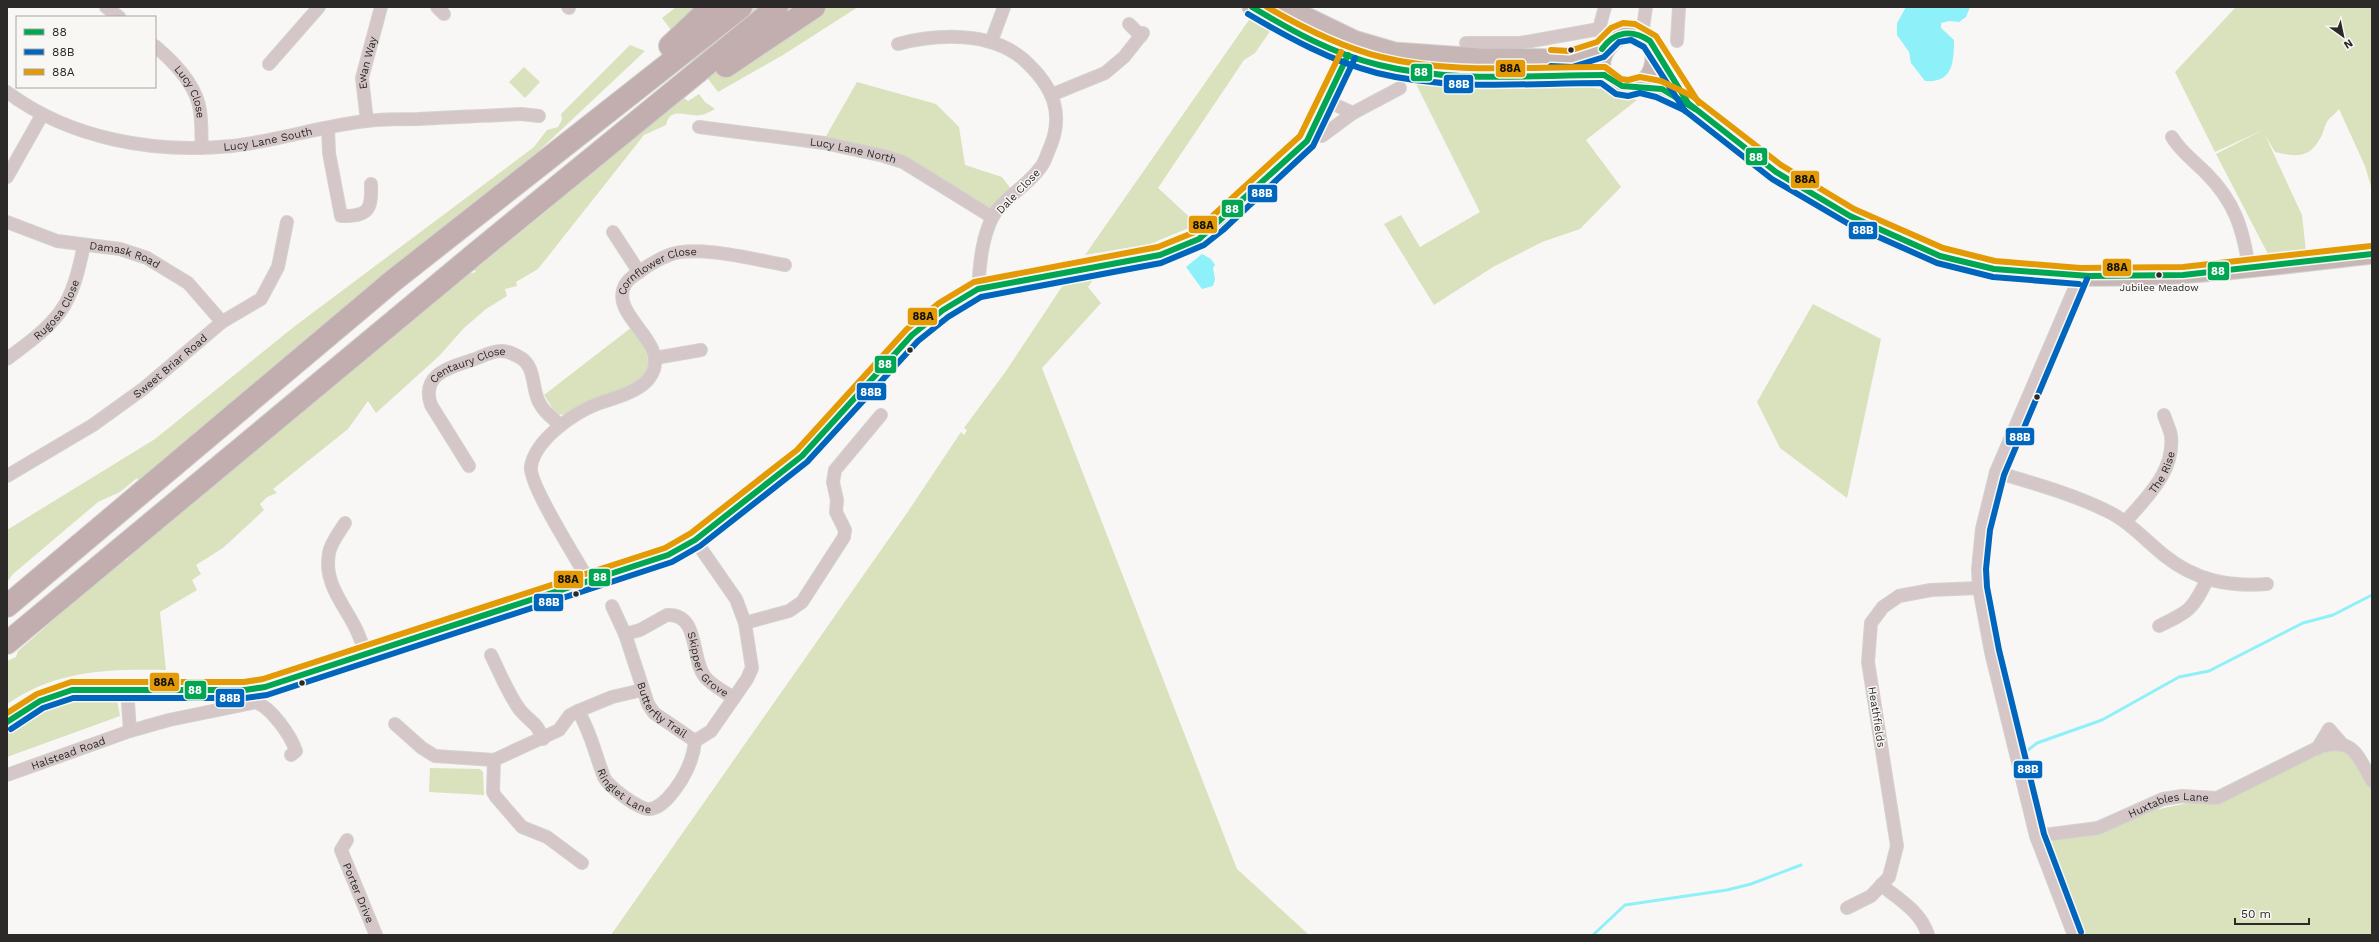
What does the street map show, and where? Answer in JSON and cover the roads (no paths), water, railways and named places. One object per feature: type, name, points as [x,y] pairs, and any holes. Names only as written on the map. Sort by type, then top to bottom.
[{"type":"highway","points":[[606,111],[711,7]]},
{"type":"highway","points":[[7,606],[394,280],[606,111],[741,7]]},
{"type":"highway","points":[[7,644],[604,148],[777,7]]},
{"type":"highway","points":[[604,148],[814,7]]},
{"type":"main road","points":[[1252,7],[1305,38],[1348,55],[1399,69],[1476,76],[1604,75]]},
{"type":"main road","points":[[1286,7],[1354,40],[1395,52],[1479,58],[1570,58],[1602,49]]},
{"type":"main road","points":[[1688,103],[1654,49],[1642,35],[1624,32],[1614,35],[1602,49],[1600,60],[1604,75],[1618,86],[1628,88],[1640,85],[1659,89],[1688,103],[1776,172],[1850,216],[1940,256],[1994,269],[2080,276],[2183,275],[2372,254]]},
{"type":"main road","points":[[1640,85],[1654,71],[1656,59],[1654,49]]},
{"type":"street","points":[[106,7],[118,16]]},
{"type":"street","points":[[270,64],[319,7]]},
{"type":"street","points":[[991,42],[1004,7]]},
{"type":"street","points":[[1466,43],[1520,43],[1598,29],[1606,7]]},
{"type":"street","points":[[1642,35],[1646,7]]},
{"type":"street","points":[[1677,41],[1679,7]]},
{"type":"street","name":"Ewan Way","points":[[367,121],[362,78],[378,8]]},
{"type":"street","points":[[1051,95],[1105,74],[1124,57],[1142,34],[1130,24]]},
{"type":"street","name":"Dale Close","points":[[898,44],[940,36],[991,42],[1019,56],[1036,71],[1051,95],[1058,114],[1053,141],[1040,169],[992,217],[981,249],[978,289]]},
{"type":"street","name":"Lucy Close","points":[[156,47],[175,63],[194,93],[200,110],[202,148]]},
{"type":"street","points":[[7,722],[40,701],[72,690],[245,690],[265,688],[668,554],[695,540],[802,456],[912,335],[943,310],[978,289],[1084,271],[1160,255],[1199,239],[1218,224],[1307,141],[1348,55]]},
{"type":"street","points":[[1322,136],[1353,113],[1400,88]]},
{"type":"street","name":"Lucy Lane South","points":[[7,92],[42,115],[67,126],[109,139],[135,143],[202,148],[233,146],[367,121],[521,114],[539,116]]},
{"type":"street","points":[[1327,101],[1353,113]]},
{"type":"street","points":[[7,177],[42,115]]},
{"type":"street","name":"Lucy Lane North","points":[[699,127],[824,143],[884,156],[903,162],[992,217]]},
{"type":"street","points":[[328,128],[329,153],[340,221],[358,216],[367,210],[371,203],[370,184]]},
{"type":"street","points":[[2172,137],[2177,146],[2206,173],[2233,206],[2245,244],[2249,268]]},
{"type":"street","name":"Damask Road","points":[[7,222],[57,241],[120,249],[147,258],[174,272],[188,282],[222,322]]},
{"type":"street","name":"Sweet Briar Road","points":[[7,476],[62,444],[143,389],[222,322],[261,299],[278,267],[287,222]]},
{"type":"street","points":[[613,232],[639,272]]},
{"type":"street","name":"Rugosa Close","points":[[7,360],[42,331],[60,312],[76,278],[84,245]]},
{"type":"street","name":"Cornflower Close","points":[[655,358],[652,348],[623,303],[622,292],[626,281],[670,255],[685,252],[701,251],[786,265]]},
{"type":"street","points":[[2074,935],[2036,836],[1991,652],[1979,588],[1979,550],[1982,529],[1996,472],[2080,276]]},
{"type":"street","points":[[589,581],[536,487],[532,476],[531,466],[537,454],[560,425],[589,407],[643,384],[651,377],[655,358],[701,350]]},
{"type":"street","name":"Centaury Close","points":[[469,466],[431,405],[428,395],[430,385],[437,376],[451,367],[501,351],[526,361],[531,371],[538,400],[560,425]]},
{"type":"street","points":[[746,623],[789,611],[802,602],[844,537],[845,530],[836,512],[837,500],[833,482],[835,470],[882,415]]},
{"type":"street","name":"The Rise","points":[[2126,521],[2161,480],[2168,461],[2171,436],[2164,415]]},
{"type":"street","points":[[1996,472],[2105,509],[2126,521],[2170,560],[2188,573],[2207,580],[2245,586],[2267,584]]},
{"type":"street","points":[[345,523],[334,540],[329,553],[329,577],[336,595],[357,630],[366,654]]},
{"type":"street","name":"Butterfly Trail","points":[[612,606],[625,634],[642,690],[654,712],[695,741],[711,731],[734,698],[752,668],[746,623],[736,599],[695,540]]},
{"type":"street","points":[[2159,626],[2181,615],[2194,605],[2207,580]]},
{"type":"street","name":"Heathfields","points":[[1847,908],[1871,896],[1889,877],[1897,846],[1868,662],[1871,623],[1884,607],[1899,596],[1930,590],[1979,588]]},
{"type":"street","name":"Skipper Grove","points":[[625,634],[640,630],[667,615],[680,617],[688,626],[701,670],[706,678],[734,698]]},
{"type":"street","points":[[491,655],[516,703],[521,711],[538,725],[543,739]]},
{"type":"street","points":[[127,689],[130,731]]},
{"type":"street","points":[[395,724],[422,748],[435,756],[494,760],[543,739],[559,730],[570,715],[578,711],[612,697],[642,690]]},
{"type":"street","name":"Halstead Road","points":[[7,775],[130,731],[169,720],[256,702],[264,705],[293,742],[296,751],[291,755]]},
{"type":"street","name":"Ringlet Lane","points":[[578,711],[588,728],[604,778],[639,807],[650,810],[662,805],[692,764],[695,741]]},
{"type":"street","name":"Huxtables Lane","points":[[2036,836],[2098,828],[2163,799],[2182,796],[2217,798],[2317,749],[2336,742],[2346,745],[2357,755],[2372,781]]},
{"type":"street","points":[[494,760],[493,792],[496,797],[522,827],[547,837],[582,863]]},
{"type":"street","name":"Porter Drive","points":[[341,845],[376,935]]},
{"type":"street","points":[[1881,885],[1911,908],[1925,925],[1928,935]]},
{"type":"water","points":[[1906,7],[1970,7],[1966,17],[1959,22],[1949,21],[1941,23],[1941,28],[1954,40],[1950,70],[1941,79],[1925,81],[1911,63],[1909,52],[1897,35],[1897,23]]},
{"type":"water","points":[[1202,254],[1211,259],[1215,265],[1213,268],[1215,279],[1213,286],[1202,289],[1186,267]]},
{"type":"waterway","points":[[2028,750],[2037,743],[2102,720],[2179,677],[2209,671],[2303,623],[2333,615],[2372,595]]},
{"type":"waterway","points":[[1593,935],[1625,905],[1727,890],[1751,884],[1801,865]]},
{"type":"place","name":"Jubilee Meadow","points":[[2159,275]]}]
